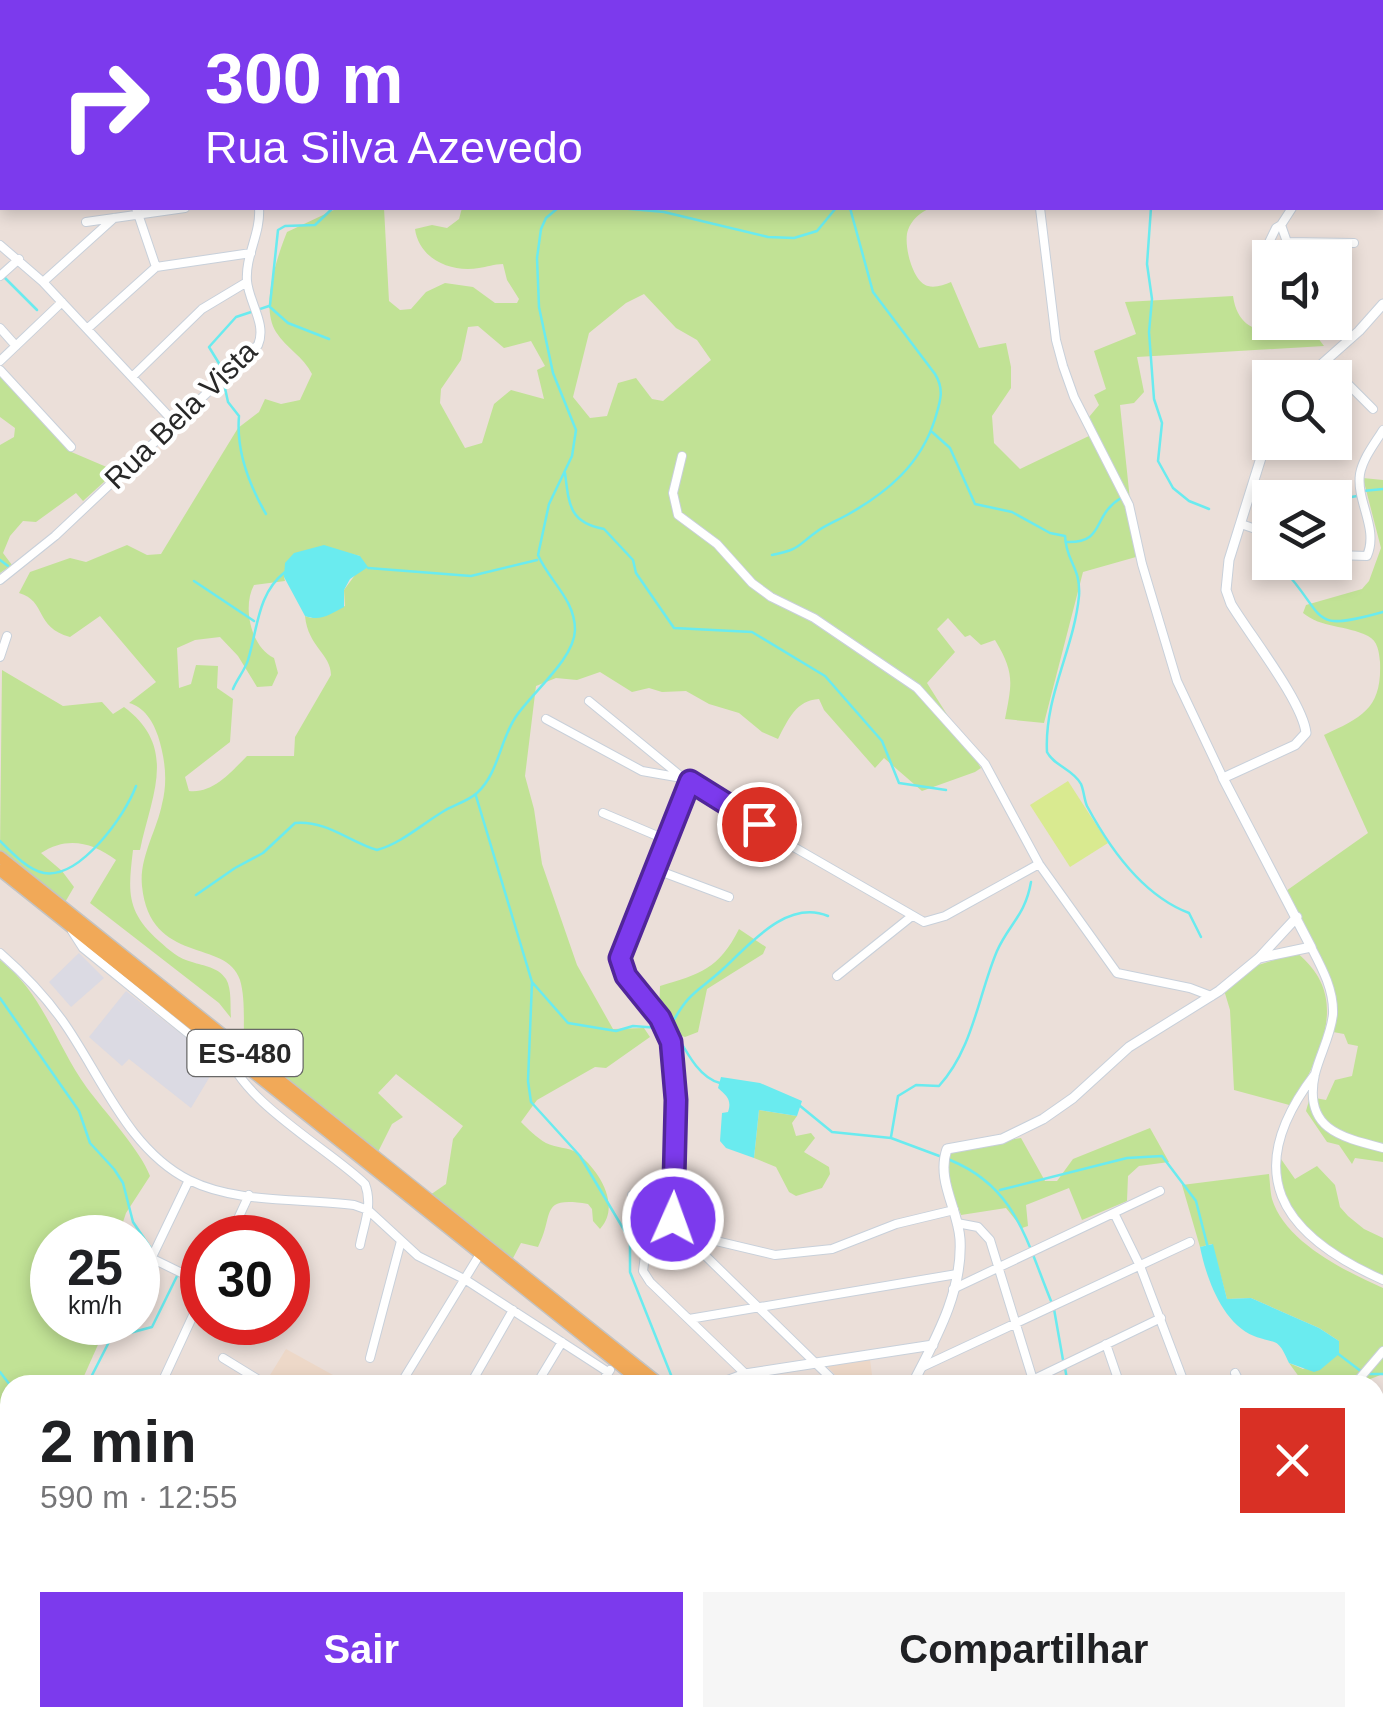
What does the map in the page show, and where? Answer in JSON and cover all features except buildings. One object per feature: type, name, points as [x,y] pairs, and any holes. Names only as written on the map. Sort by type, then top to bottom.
[{"type":"main road","name":"ES-480","points":[[0,857],[648,1375]]},
{"type":"main road","name":"ES-480","points":[[0,870],[627,1375]]},
{"type":"street","name":"Rua Bela Vista","points":[[0,580],[23,565],[258,345],[262,336],[248,282],[260,220],[258,210]]},
{"type":"street","points":[[1040,210],[1056,340],[1063,366],[1074,397],[1125,495],[1177,682],[1326,978],[1332,1002],[1328,1039],[1315,1074],[1312,1104],[1319,1122],[1330,1130],[1383,1148]]},
{"type":"street","points":[[1270,240],[1291,210]]},
{"type":"street","points":[[86,222],[137,211],[156,267]]},
{"type":"street","points":[[43,282],[114,218]]},
{"type":"street","points":[[1282,225],[1287,242],[1354,243]]},
{"type":"street","points":[[0,246],[43,282],[175,422]]},
{"type":"street","points":[[87,329],[156,267],[251,253]]},
{"type":"street","points":[[0,276],[19,260]]},
{"type":"street","points":[[132,377],[202,309],[248,282]]},
{"type":"street","points":[[0,361],[62,302]]},
{"type":"street","points":[[1328,360],[1383,304]]},
{"type":"street","points":[[0,328],[16,346]]},
{"type":"street","points":[[0,370],[71,447]]},
{"type":"street","points":[[1352,389],[1372,409]]},
{"type":"street","points":[[1352,557],[1367,556],[1370,548],[1371,530],[1360,480],[1366,458],[1383,430]]},
{"type":"street","points":[[682,456],[673,493],[678,515],[717,544],[752,583],[771,597],[814,618],[917,688],[985,764],[1038,864],[1117,974],[1190,988],[1210,996]]},
{"type":"street","points":[[1223,778],[1295,745],[1306,733],[1299,713],[1226,590],[1229,560],[1261,460]]},
{"type":"street","points":[[1242,524],[1252,528]]},
{"type":"street","points":[[0,658],[7,636]]},
{"type":"street","points":[[589,701],[686,779],[924,922],[935,921],[1038,864]]},
{"type":"street","points":[[546,719],[642,771],[686,779]]},
{"type":"street","points":[[686,779],[668,840],[620,962],[626,976],[662,1022],[671,1042],[676,1100],[673,1219],[680,1232],[828,1375]]},
{"type":"street","points":[[602,813],[668,840]]},
{"type":"street","points":[[657,870],[729,898]]},
{"type":"street","points":[[837,976],[912,916]]},
{"type":"street","points":[[917,1375],[933,1345],[953,1289],[960,1254],[957,1222],[944,1173],[944,1155],[950,1147],[1002,1139],[1043,1119],[1073,1098],[1129,1047],[1210,996],[1259,958],[1297,917]]},
{"type":"street","points":[[67,923],[83,948],[365,1184],[368,1210],[360,1245]]},
{"type":"street","points":[[1281,934],[1291,951]]},
{"type":"street","points":[[1259,958],[1311,947]]},
{"type":"street","points":[[0,953],[36,986],[63,1021],[158,1160],[189,1180],[220,1190],[354,1204],[368,1210],[418,1256],[454,1272],[562,1342],[612,1367],[607,1375]]},
{"type":"street","points":[[228,1053],[234,1071]]},
{"type":"street","points":[[1315,1074],[1282,1129],[1274,1173],[1277,1185],[1286,1206],[1306,1231],[1383,1280]]},
{"type":"street","points":[[160,1241],[189,1180]]},
{"type":"street","points":[[953,1289],[1160,1192]]},
{"type":"street","points":[[240,1215],[249,1195]]},
{"type":"street","points":[[632,1195],[640,1223],[783,1255],[832,1249],[896,1224],[954,1210]]},
{"type":"street","points":[[1114,1213],[1140,1266],[1181,1375]]},
{"type":"street","points":[[957,1222],[986,1234],[1000,1266],[1031,1375]]},
{"type":"street","points":[[370,1358],[400,1241]]},
{"type":"street","points":[[921,1367],[1190,1242]]},
{"type":"street","points":[[638,1243],[645,1256],[644,1275],[745,1374],[933,1345]]},
{"type":"street","points":[[406,1375],[480,1254]]},
{"type":"street","points":[[689,1319],[957,1274]]},
{"type":"street","points":[[476,1375],[513,1310]]},
{"type":"street","points":[[1043,1375],[1160,1318]]},
{"type":"street","points":[[542,1375],[562,1342]]},
{"type":"street","points":[[165,1375],[180,1343]]},
{"type":"street","points":[[1106,1344],[1117,1375]]},
{"type":"street","points":[[1363,1375],[1383,1351]]},
{"type":"street","points":[[223,1358],[251,1375]]},
{"type":"shaded area","points":[[79,953],[104,978],[71,1007],[49,982]]},
{"type":"shaded area","points":[[126,991],[218,1063],[191,1108],[129,1059],[122,1066],[89,1037]]},
{"type":"shaded area","points":[[286,1349],[333,1375],[270,1375]]},
{"type":"shaded area","points":[[870,1359],[872,1375],[836,1375],[827,1366]]},
{"type":"green space","points":[[334,210],[384,210],[389,301],[400,310],[411,309],[426,292],[445,283],[473,287],[495,303],[517,303],[519,299],[507,280],[503,264],[468,269],[448,266],[423,248],[415,229],[432,225],[447,228],[459,219],[461,210],[927,210],[908,230],[910,261],[922,283],[937,286],[951,282],[979,348],[1006,343],[1011,388],[992,416],[994,443],[1020,469],[1091,435],[1089,417],[1099,405],[1094,395],[1106,389],[1094,351],[1136,334],[1125,302],[1233,296],[1237,311],[1252,326],[1252,340],[1320,340],[1324,346],[1137,357],[1144,392],[1134,403],[1120,405],[1136,557],[1083,572],[1044,723],[1005,719],[1010,678],[995,640],[981,645],[970,635],[965,637],[948,618],[937,629],[955,652],[927,683],[981,768],[975,772],[922,791],[884,758],[875,768],[824,710],[819,699],[799,707],[778,739],[762,732],[739,713],[709,704],[686,691],[649,688],[632,692],[600,672],[577,680],[556,678],[536,686],[525,776],[542,864],[577,965],[613,1029],[644,1028],[650,1037],[606,1068],[595,1067],[537,1100],[521,1122],[546,1143],[574,1151],[585,1160],[605,1188],[609,1209],[600,1229],[588,1204],[555,1205],[538,1247],[521,1243],[512,1260],[430,1195],[446,1184],[453,1139],[463,1126],[396,1074],[378,1093],[403,1117],[392,1124],[377,1154],[244,1049],[242,988],[232,967],[173,940],[159,929],[148,911],[142,886],[146,855],[162,804],[165,770],[153,725],[143,711],[129,703],[156,682],[100,616],[70,637],[51,627],[34,602],[19,593],[30,572],[70,558],[86,562],[127,545],[147,555],[161,554],[238,428],[259,412],[265,399],[281,404],[300,400],[312,374],[271,322],[272,282],[287,232]],"holes":[[[644,294],[676,328],[697,340],[711,360],[663,401],[652,399],[636,378],[618,383],[607,416],[590,418],[573,397],[589,333],[626,303]],[[478,326],[504,348],[531,341],[545,366],[537,370],[544,399],[511,390],[494,404],[482,443],[465,448],[440,403],[441,389],[461,360],[468,327]],[[347,553],[360,556],[355,575],[344,590],[345,606],[311,618],[305,616],[310,635],[331,675],[295,737],[294,756],[247,756],[214,785],[189,791],[185,777],[230,742],[233,699],[217,688],[218,666],[196,665],[191,684],[179,688],[177,648],[195,640],[220,637],[238,656],[257,687],[272,686],[278,673],[274,658],[259,645],[249,615],[254,585],[285,581],[284,577]]]},
{"type":"green space","points":[[0,376],[69,451],[116,471],[83,501],[76,493],[36,522],[23,521],[10,536],[3,553],[12,565],[0,573],[0,445],[14,437],[15,428],[0,417]]},
{"type":"green space","points":[[1363,478],[1383,480],[1383,1162],[1355,1158],[1352,1164],[1339,1145],[1327,1142],[1306,1111],[1310,1097],[1326,1100],[1335,1080],[1352,1076],[1358,1046],[1348,1044],[1344,1034],[1333,1032],[1333,992],[1286,891],[1368,833],[1324,735],[1359,716],[1373,701],[1380,678],[1377,647],[1368,636],[1303,613],[1306,605],[1362,589],[1369,581],[1381,548]]},
{"type":"green space","points":[[2,670],[63,706],[102,702],[113,714],[124,707],[141,723],[151,739],[157,774],[140,850],[133,850],[130,878],[135,910],[167,948],[223,975],[229,988],[231,1018],[219,1003],[90,903],[116,860],[79,843],[60,844],[41,853],[74,887],[64,904],[0,852]]},
{"type":"green space","points":[[1068,781],[1108,843],[1070,867],[1030,805]]},
{"type":"green space","points":[[739,929],[766,947],[763,954],[707,989],[698,1032],[685,1037],[669,1031],[659,1015],[660,986],[707,968],[724,953]]},
{"type":"green space","points":[[1297,953],[1314,970],[1324,989],[1327,1008],[1320,1047],[1293,1106],[1234,1090],[1230,1010],[1224,990],[1255,966]]},
{"type":"green space","points":[[0,960],[27,988],[76,1072],[131,1143],[150,1176],[125,1215],[30,1215],[30,1345],[98,1345],[84,1375],[0,1375]]},
{"type":"green space","points":[[759,1110],[797,1116],[792,1123],[796,1136],[811,1133],[815,1138],[804,1152],[829,1167],[830,1174],[822,1188],[796,1196],[789,1192],[776,1167],[754,1158]]},
{"type":"green space","points":[[1150,1128],[1169,1162],[1139,1166],[1128,1176],[1127,1201],[1082,1220],[1069,1188],[1026,1205],[1028,1226],[1022,1228],[1006,1208],[961,1215],[947,1179],[948,1149],[1021,1138],[1045,1181],[1057,1181],[1073,1159]]},
{"type":"green space","points":[[1281,1159],[1295,1179],[1317,1166],[1335,1185],[1340,1207],[1348,1216],[1383,1238],[1383,1276],[1328,1245],[1298,1216],[1282,1180]]},
{"type":"green space","points":[[1269,1174],[1272,1199],[1289,1229],[1318,1253],[1383,1288],[1383,1374],[1298,1375],[1289,1363],[1303,1369],[1339,1354],[1339,1341],[1251,1298],[1227,1299],[1212,1244],[1200,1247],[1182,1185]]},
{"type":"water","points":[[324,545],[360,556],[368,567],[350,579],[344,590],[344,607],[311,618],[305,616],[284,577],[285,563],[294,553]]},
{"type":"water","points":[[721,1077],[760,1083],[802,1101],[797,1116],[759,1110],[754,1158],[726,1148],[720,1141],[722,1113],[728,1112],[729,1104],[718,1088]]},
{"type":"water","points":[[1213,1244],[1227,1299],[1251,1298],[1319,1328],[1339,1341],[1339,1354],[1314,1372],[1289,1363],[1276,1343],[1243,1330],[1224,1310],[1206,1272],[1200,1247]]},
{"type":"waterway","points":[[270,305],[278,230],[285,226],[315,225],[331,210]]},
{"type":"waterway","points":[[196,895],[263,853],[295,823],[327,828],[377,850],[473,796],[490,776],[515,718],[567,653],[573,641],[574,619],[538,555],[549,504],[572,456],[576,430],[553,373],[539,307],[537,258],[541,229],[556,210]]},
{"type":"waterway","points":[[642,210],[768,237],[794,238],[817,231],[834,210]]},
{"type":"waterway","points":[[772,555],[794,548],[889,486],[921,450],[940,402],[935,374],[873,292],[851,210]]},
{"type":"waterway","points":[[1151,210],[1147,264],[1152,299],[1149,332],[1154,399],[1162,423],[1158,461],[1173,488],[1189,501],[1209,509]]},
{"type":"waterway","points":[[3,276],[37,310]]},
{"type":"waterway","points":[[266,514],[245,467],[239,442],[239,416],[228,402],[220,365],[209,347],[236,317],[269,306]]},
{"type":"waterway","points":[[270,307],[288,323],[329,339]]},
{"type":"waterway","points":[[931,431],[950,448],[975,504],[1012,512],[1050,533],[1065,536],[1078,578],[1079,596],[1054,692],[1047,752],[1078,779],[1096,822],[1130,869],[1157,895],[1189,913],[1201,937]]},
{"type":"waterway","points":[[565,473],[573,511],[584,522],[604,529],[633,560],[636,573],[674,628],[752,632],[825,676],[882,741],[899,783],[946,790]]},
{"type":"waterway","points":[[1363,491],[1383,489]]},
{"type":"waterway","points":[[1352,497],[1357,496]]},
{"type":"waterway","points":[[1067,542],[1088,538],[1121,498]]},
{"type":"waterway","points":[[0,560],[8,566]]},
{"type":"waterway","points":[[368,568],[471,576],[537,560]]},
{"type":"waterway","points":[[233,689],[248,660],[264,601],[285,572]]},
{"type":"waterway","points":[[1293,580],[1315,610],[1330,621],[1383,612]]},
{"type":"waterway","points":[[194,581],[254,621]]},
{"type":"waterway","points":[[0,841],[32,868],[44,873],[58,872],[72,866],[99,843],[136,786]]},
{"type":"waterway","points":[[476,796],[532,982],[528,1081],[531,1102],[580,1156],[630,1240],[630,1272],[671,1375]]},
{"type":"waterway","points":[[891,1137],[898,1096],[916,1085],[939,1086],[960,1056],[990,968],[1021,912],[1031,882]]},
{"type":"waterway","points":[[671,1025],[689,998],[770,927],[798,914],[828,916]]},
{"type":"waterway","points":[[532,982],[568,1023],[616,1031],[633,1026],[659,1028]]},
{"type":"waterway","points":[[0,998],[79,1111],[90,1143],[123,1183],[131,1215]]},
{"type":"waterway","points":[[671,1025],[697,1067],[720,1083]]},
{"type":"waterway","points":[[799,1105],[832,1132],[891,1138],[942,1157]]},
{"type":"waterway","points":[[1000,1190],[1127,1158],[1162,1156],[1196,1201],[1208,1248]]},
{"type":"waterway","points":[[950,1160],[972,1171],[1004,1200],[1025,1237],[1051,1301]]},
{"type":"waterway","points":[[92,1375],[111,1338],[152,1327],[178,1274]]},
{"type":"waterway","points":[[1054,1309],[1063,1360]]},
{"type":"waterway","points":[[1337,1353],[1362,1372]]},
{"type":"waterway","points":[[1065,1368],[1066,1375]]},
{"type":"waterway","points":[[1370,1374],[1383,1374]]},
{"type":"route","points":[[673,1219],[673,1050],[650,1003],[626,976],[621,954],[690,781],[759,824]]}]
